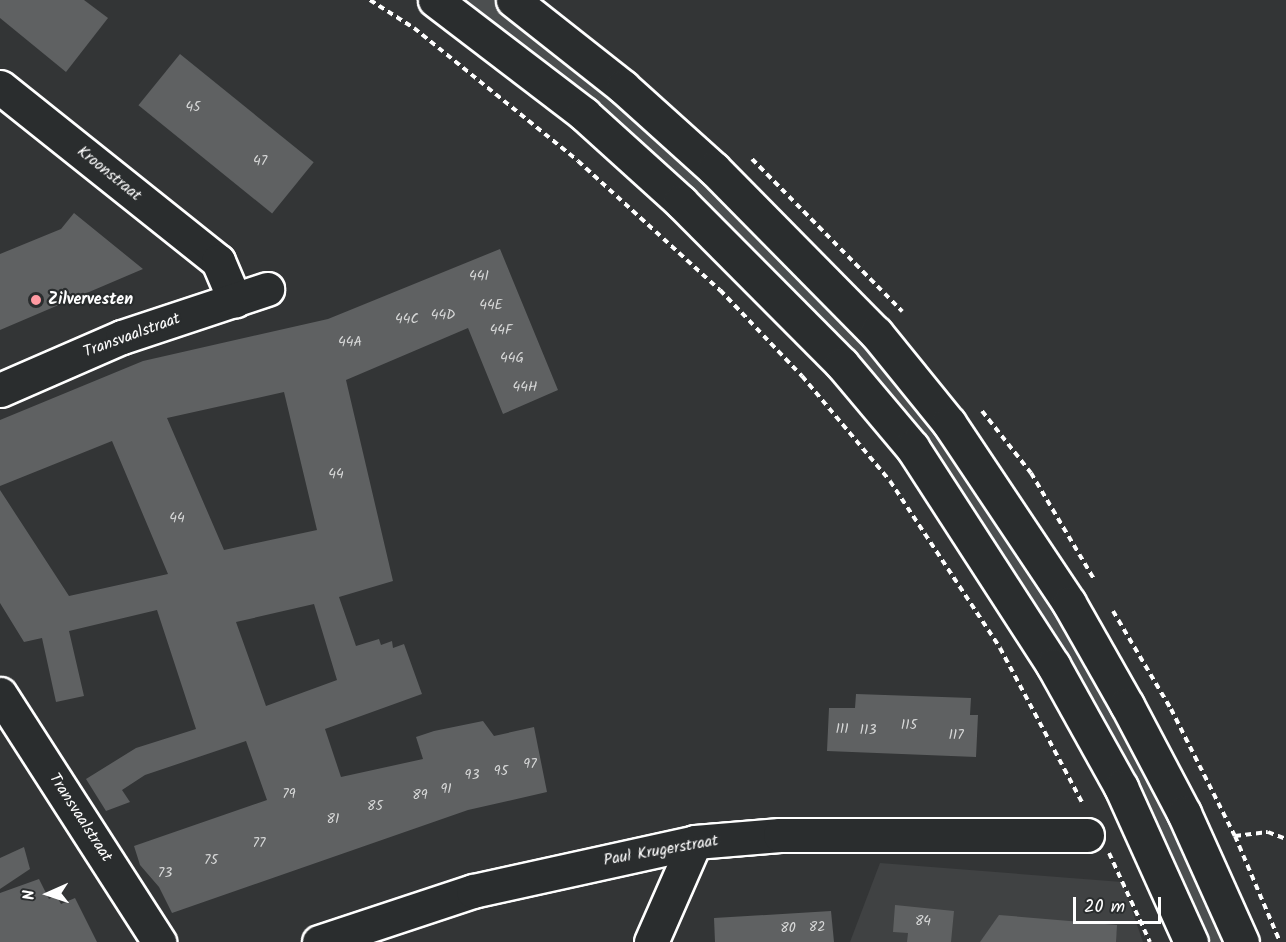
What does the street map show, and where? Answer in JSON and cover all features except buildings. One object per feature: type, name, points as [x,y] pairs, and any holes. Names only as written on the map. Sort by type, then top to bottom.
[{"type":"main road","points":[[435,0],[584,114],[681,202],[801,320],[912,447],[1053,665],[1121,787],[1191,942]]},
{"type":"main road","points":[[513,0],[623,87],[722,177],[876,333],[949,423],[1069,603],[1116,685],[1184,813],[1242,942]]},
{"type":"main road","name":"Kroonstraat","points":[[0,87],[218,261],[235,301]]},
{"type":"main road","name":"Transvaalstraat","points":[[0,390],[122,337],[267,289]]},
{"type":"main road","name":"Transvaalstraat","points":[[0,694],[159,942]]},
{"type":"main road","name":"Paul Krugerstraat","points":[[319,942],[473,891],[695,842],[780,835],[1094,832]]},
{"type":"main road","points":[[651,942],[695,842]]},
{"type":"path","points":[[370,0],[414,28],[578,161],[720,290],[802,376],[890,481],[994,638],[1150,942]]},
{"type":"path","points":[[1235,836],[1268,832],[1286,839]]},
{"type":"shaded area","points":[[449,0],[499,0],[607,83],[942,424],[1154,773],[1231,942],[1200,942],[918,443]]},
{"type":"shaded area","points":[[880,863],[1122,882],[1143,942],[850,942]]},
{"type":"place","name":"Zilvervesten","points":[[36,300]]}]
